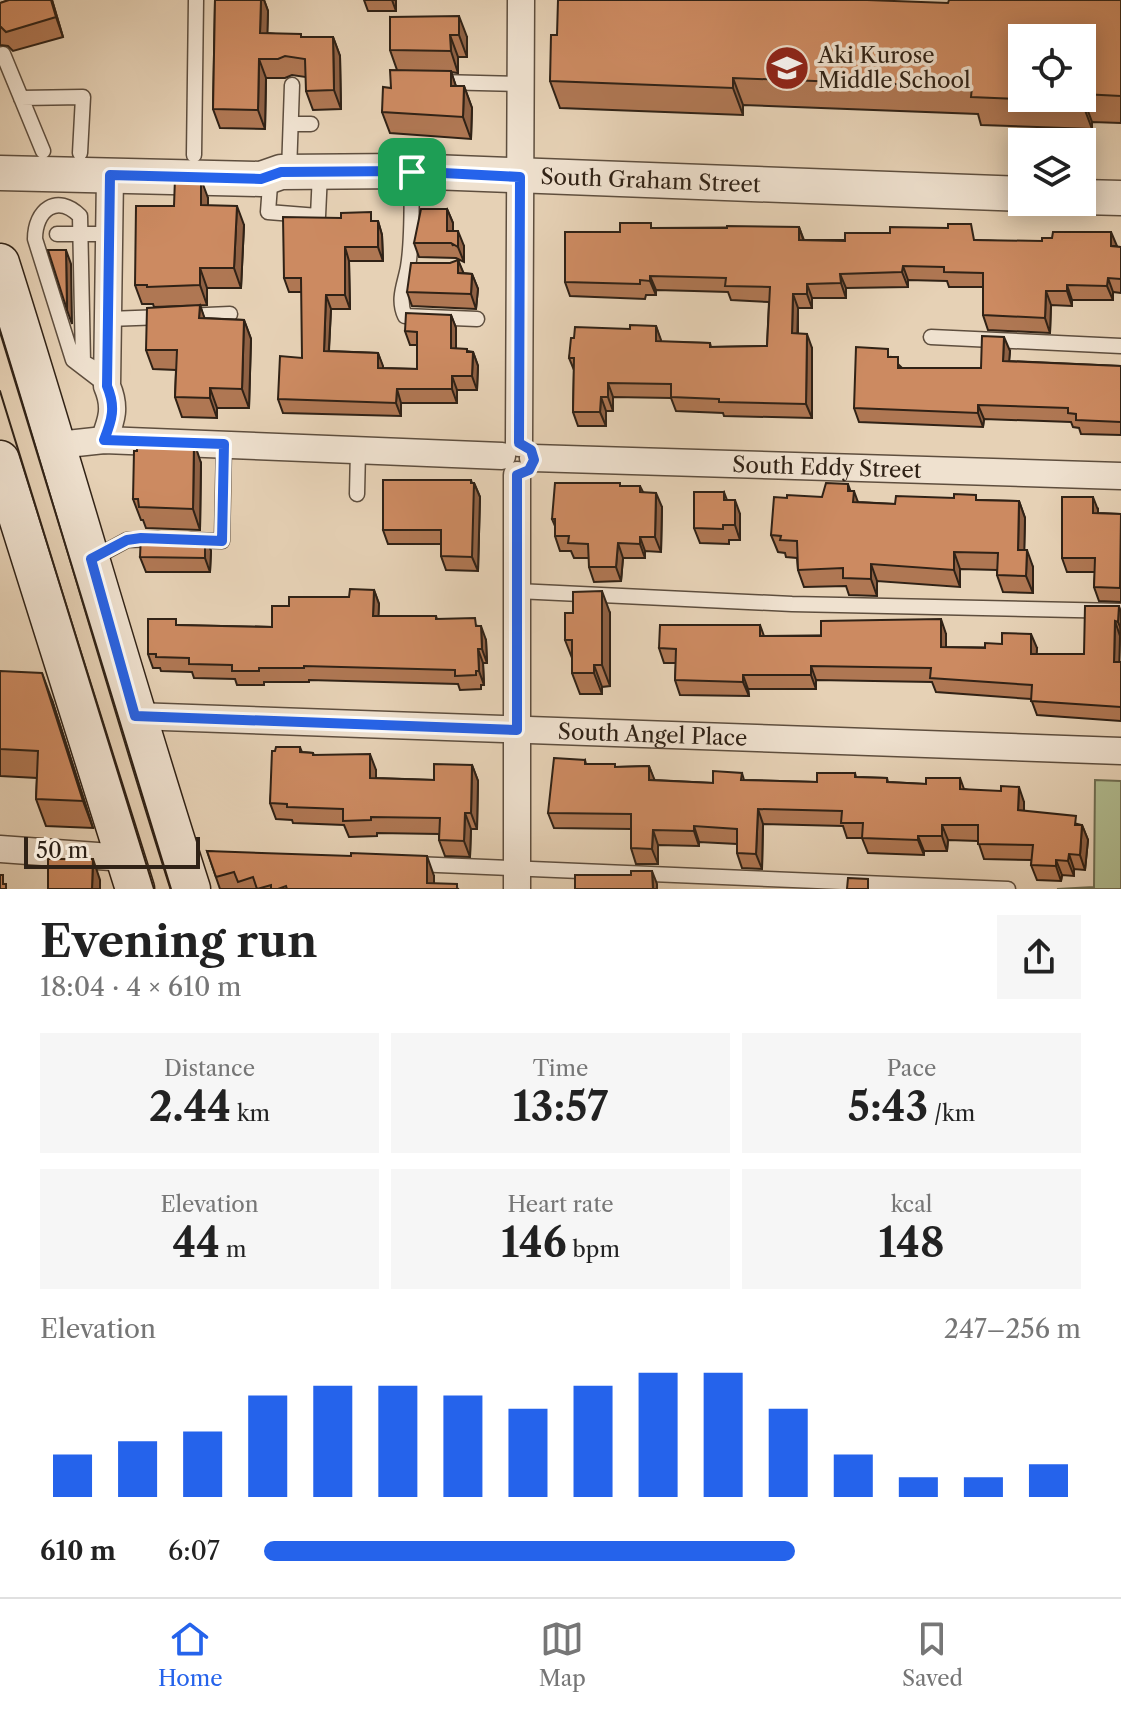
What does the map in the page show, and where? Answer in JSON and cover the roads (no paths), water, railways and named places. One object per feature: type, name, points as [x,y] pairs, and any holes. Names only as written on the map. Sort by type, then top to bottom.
[{"type":"main road","points":[[0,263],[58,445],[135,716],[191,889]]},
{"type":"main road","points":[[0,460],[33,595],[130,873]]},
{"type":"street","points":[[517,878],[521,0]]},
{"type":"street","name":"South Graham Street","points":[[0,149],[261,158],[296,172]]},
{"type":"street","name":"South Graham Street","points":[[0,173],[261,179],[296,172],[412,172],[1008,194]]},
{"type":"street","points":[[104,440],[112,420],[108,319],[110,175]]},
{"type":"street","points":[[1096,197],[1121,198]]},
{"type":"street","name":"South Eddy Street","points":[[58,445],[104,440],[518,458],[1121,476]]},
{"type":"street","name":"South Angel Place","points":[[135,716],[1121,751]]},
{"type":"street","points":[[0,849],[130,873]]},
{"type":"lane","points":[[194,155],[196,0]]},
{"type":"lane","points":[[3,54],[6,77],[21,98],[43,151]]},
{"type":"lane","points":[[420,82],[520,84]]},
{"type":"lane","points":[[292,85],[291,124],[296,172]]},
{"type":"lane","points":[[21,98],[83,97],[80,153]]},
{"type":"lane","points":[[291,124],[311,124]]},
{"type":"lane","points":[[412,172],[414,267],[403,284],[401,308],[405,316],[477,319]]},
{"type":"lane","points":[[52,207],[73,209],[80,216],[83,362],[109,387],[73,360],[35,239],[35,226],[41,213],[52,207]]},
{"type":"lane","points":[[57,234],[109,234]]},
{"type":"lane","points":[[108,319],[230,314]]},
{"type":"lane","points":[[931,337],[1121,346]]},
{"type":"lane","points":[[91,559],[127,540],[222,541],[224,444]]},
{"type":"lane","points":[[357,494],[358,450]]},
{"type":"lane","points":[[517,591],[822,605],[1121,611]]},
{"type":"lane","points":[[401,864],[517,878],[1008,889]]},
{"type":"tram line","points":[[0,332],[171,889]]},
{"type":"tram line","points":[[0,391],[154,889]]},
{"type":"place","name":"Aki Kurose Middle School","points":[[787,68]]}]
